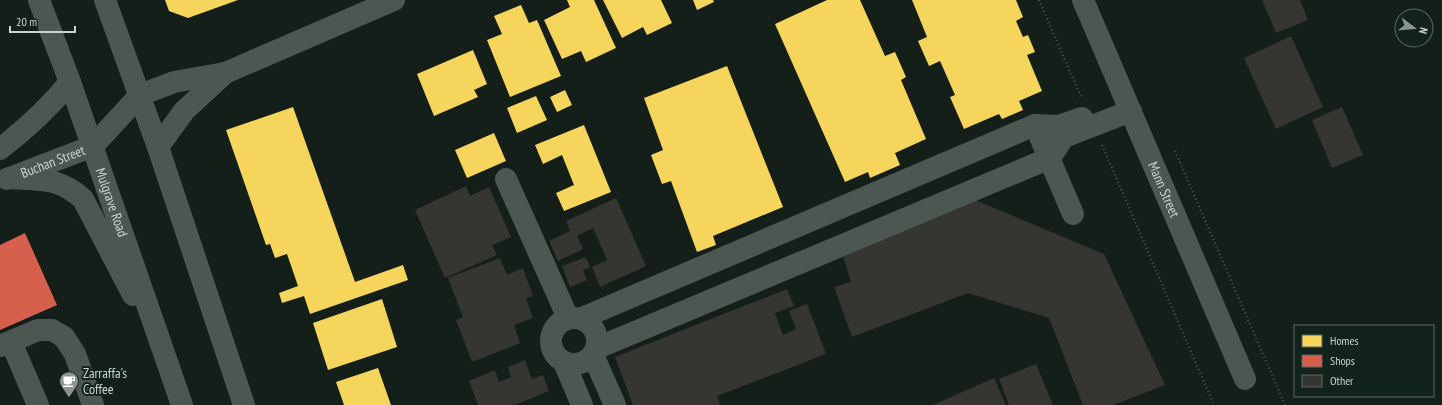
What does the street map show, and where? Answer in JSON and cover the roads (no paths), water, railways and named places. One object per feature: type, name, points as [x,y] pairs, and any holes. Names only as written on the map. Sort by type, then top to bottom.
[{"type":"main road","name":"Mulgrave Road","points":[[40,0],[93,146],[182,405]]},
{"type":"main road","points":[[105,0],[158,147],[244,405]]},
{"type":"main road","points":[[5,180],[56,181],[70,188],[83,198],[166,358]]},
{"type":"street","name":"Buchan Street","points":[[5,180],[93,146],[140,95],[174,82],[225,73],[394,0]]},
{"type":"street","name":"Mann Street","points":[[1083,0],[1246,379]]},
{"type":"street","name":"Buchan Street","points":[[158,147],[184,111],[225,73]]},
{"type":"street","points":[[0,149],[26,129],[46,110],[70,82]]},
{"type":"street","points":[[564,362],[580,364],[587,360],[595,352],[1050,158],[1064,137],[1091,121],[1128,105]]},
{"type":"street","points":[[582,405],[564,362],[555,354],[551,342],[555,327],[1035,125],[1059,126],[1091,121]]},
{"type":"street","points":[[1035,125],[1073,214]]},
{"type":"street","points":[[506,179],[575,318],[594,327],[597,334],[595,352],[615,405]]},
{"type":"street","points":[[38,405],[6,344],[38,330],[52,330],[64,337],[74,354],[93,405]]},
{"type":"place","name":"Zarraffa's Coffee","points":[[69,398]]}]
